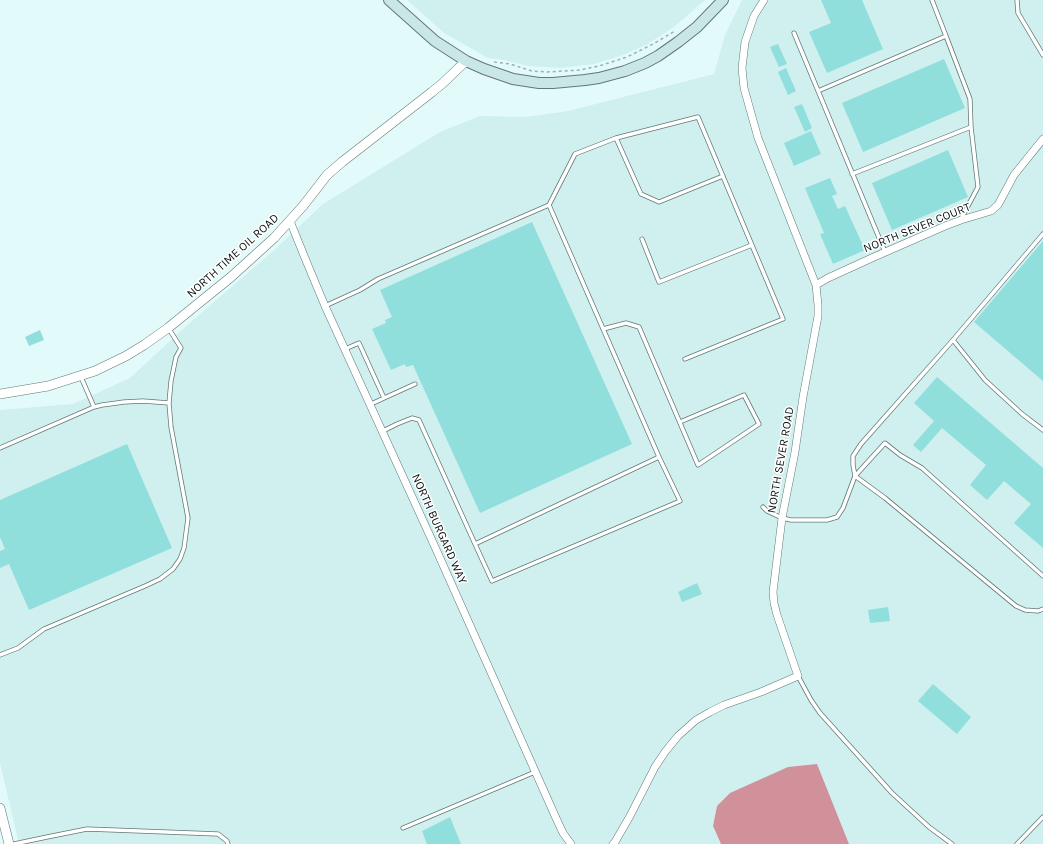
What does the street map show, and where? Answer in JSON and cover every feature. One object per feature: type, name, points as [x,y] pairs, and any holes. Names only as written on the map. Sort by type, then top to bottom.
[{"type":"main road","points":[[389,0],[435,41],[466,61],[501,76],[539,83],[599,78],[630,70],[670,48],[697,26],[723,0]]},
{"type":"street","name":"NORTH SEVER ROAD","points":[[764,0],[754,16],[745,42],[742,68],[744,88],[758,138],[816,285],[818,305],[818,316],[803,397],[795,452],[782,518],[773,592],[777,615],[798,676]]},
{"type":"street","name":"NORTH TIME OIL ROAD","points":[[0,394],[48,386],[81,376],[126,356],[168,328],[231,277],[259,252],[290,221],[327,175],[432,92],[466,61]]},
{"type":"street","name":"NORTH SEVER COURT","points":[[816,285],[885,252],[961,220],[991,211],[998,204],[1014,175],[1043,139]]},
{"type":"street","name":"NORTH BURGARD WAY","points":[[290,221],[325,306],[383,431],[535,772],[563,833],[570,844]]},
{"type":"street","points":[[613,844],[664,752],[678,736],[696,720],[724,705],[761,692],[798,676]]},
{"type":"street","points":[[0,808],[9,844]]},
{"type":"lane","points":[[932,0],[970,99],[971,127],[978,187],[961,220]]},
{"type":"lane","points":[[1017,0],[1018,13],[1043,55]]},
{"type":"lane","points":[[794,33],[885,252]]},
{"type":"lane","points":[[818,90],[946,36]]},
{"type":"lane","points":[[325,306],[378,280],[549,205],[575,154],[616,138],[698,117],[783,319],[685,359]]},
{"type":"lane","points":[[852,174],[971,127]]},
{"type":"lane","points":[[616,138],[641,194],[659,202],[723,176]]},
{"type":"lane","points":[[383,431],[412,418],[419,420],[492,581],[680,501],[659,457],[549,205]]},
{"type":"lane","points":[[1043,234],[953,340],[861,444],[854,456],[853,465],[855,476],[885,498],[1016,606],[1025,610],[1038,611],[1043,609]]},
{"type":"lane","points":[[642,239],[659,282],[752,245]]},
{"type":"lane","points":[[603,329],[626,323],[639,327],[698,465],[759,424],[744,394],[680,422]]},
{"type":"lane","points":[[0,655],[18,648],[44,629],[160,579],[173,569],[180,559],[184,548],[188,518],[170,427],[169,403],[171,381],[176,357],[181,348],[168,328]]},
{"type":"lane","points":[[953,340],[985,380],[1022,414],[1043,430]]},
{"type":"lane","points":[[345,348],[359,343],[384,398]]},
{"type":"lane","points":[[81,376],[94,408]]},
{"type":"lane","points":[[370,404],[415,384]]},
{"type":"lane","points":[[0,448],[94,408],[124,402],[143,401],[169,403]]},
{"type":"lane","points":[[762,507],[782,518],[792,520],[827,520],[837,517],[843,508],[855,476],[885,443],[900,455],[922,468],[1043,576]]},
{"type":"lane","points":[[475,544],[659,457]]},
{"type":"lane","points":[[798,676],[820,713],[892,793],[929,827],[952,844]]},
{"type":"lane","points":[[403,828],[535,772]]},
{"type":"lane","points":[[1017,844],[1043,817]]},
{"type":"lane","points":[[14,844],[87,829],[218,834],[227,841],[228,844]]},
{"type":"path","points":[[492,61],[510,64],[532,71],[580,70],[599,66],[627,57],[653,44],[679,28]]},
{"type":"shaded area","points":[[407,0],[705,0],[675,26],[648,44],[623,55],[594,64],[560,68],[528,66],[488,58],[444,33]]},
{"type":"shaded area","points":[[742,0],[1043,0],[1043,844],[849,844],[816,764],[717,806],[713,826],[721,844],[19,844],[0,763],[0,410],[73,404],[130,378],[185,327],[273,251],[323,204],[440,132],[480,116],[526,117],[568,111],[714,74],[725,35]]},
{"type":"shaded area","points":[[817,764],[849,844],[721,844],[713,826],[717,806],[730,793],[788,767]]},
{"type":"building","points":[[821,0],[862,0],[883,49],[827,73],[809,32],[831,23]]},
{"type":"building","points":[[778,44],[787,64],[779,67],[770,47]]},
{"type":"building","points":[[944,59],[965,108],[863,152],[842,103]]},
{"type":"building","points":[[786,68],[796,91],[788,95],[778,72]]},
{"type":"building","points":[[802,104],[812,128],[805,132],[794,107]]},
{"type":"building","points":[[811,131],[821,154],[794,166],[784,143]]},
{"type":"building","points":[[948,150],[968,197],[892,230],[872,183]]},
{"type":"building","points":[[830,178],[837,194],[832,196],[838,209],[845,206],[865,250],[833,264],[820,234],[824,233],[805,188]]},
{"type":"building","points":[[532,222],[632,444],[480,513],[413,365],[406,367],[405,364],[391,370],[372,329],[386,323],[385,320],[392,317],[380,290]]},
{"type":"building","points":[[1043,241],[1043,381],[974,322]]},
{"type":"building","points":[[40,330],[44,340],[29,346],[25,337]]},
{"type":"building","points":[[937,377],[1043,468],[1043,548],[1014,523],[1031,504],[1004,481],[987,500],[970,485],[986,465],[942,428],[921,452],[913,445],[934,421],[914,403]]},
{"type":"building","points":[[127,444],[172,548],[29,610],[9,564],[0,568],[0,551],[5,549],[0,537],[0,500]]},
{"type":"building","points":[[697,583],[702,594],[682,602],[678,592]]},
{"type":"building","points":[[888,607],[890,621],[870,623],[868,610]]},
{"type":"building","points":[[933,684],[971,717],[957,734],[918,701]]},
{"type":"building","points":[[450,817],[461,844],[427,844],[422,831]]}]
